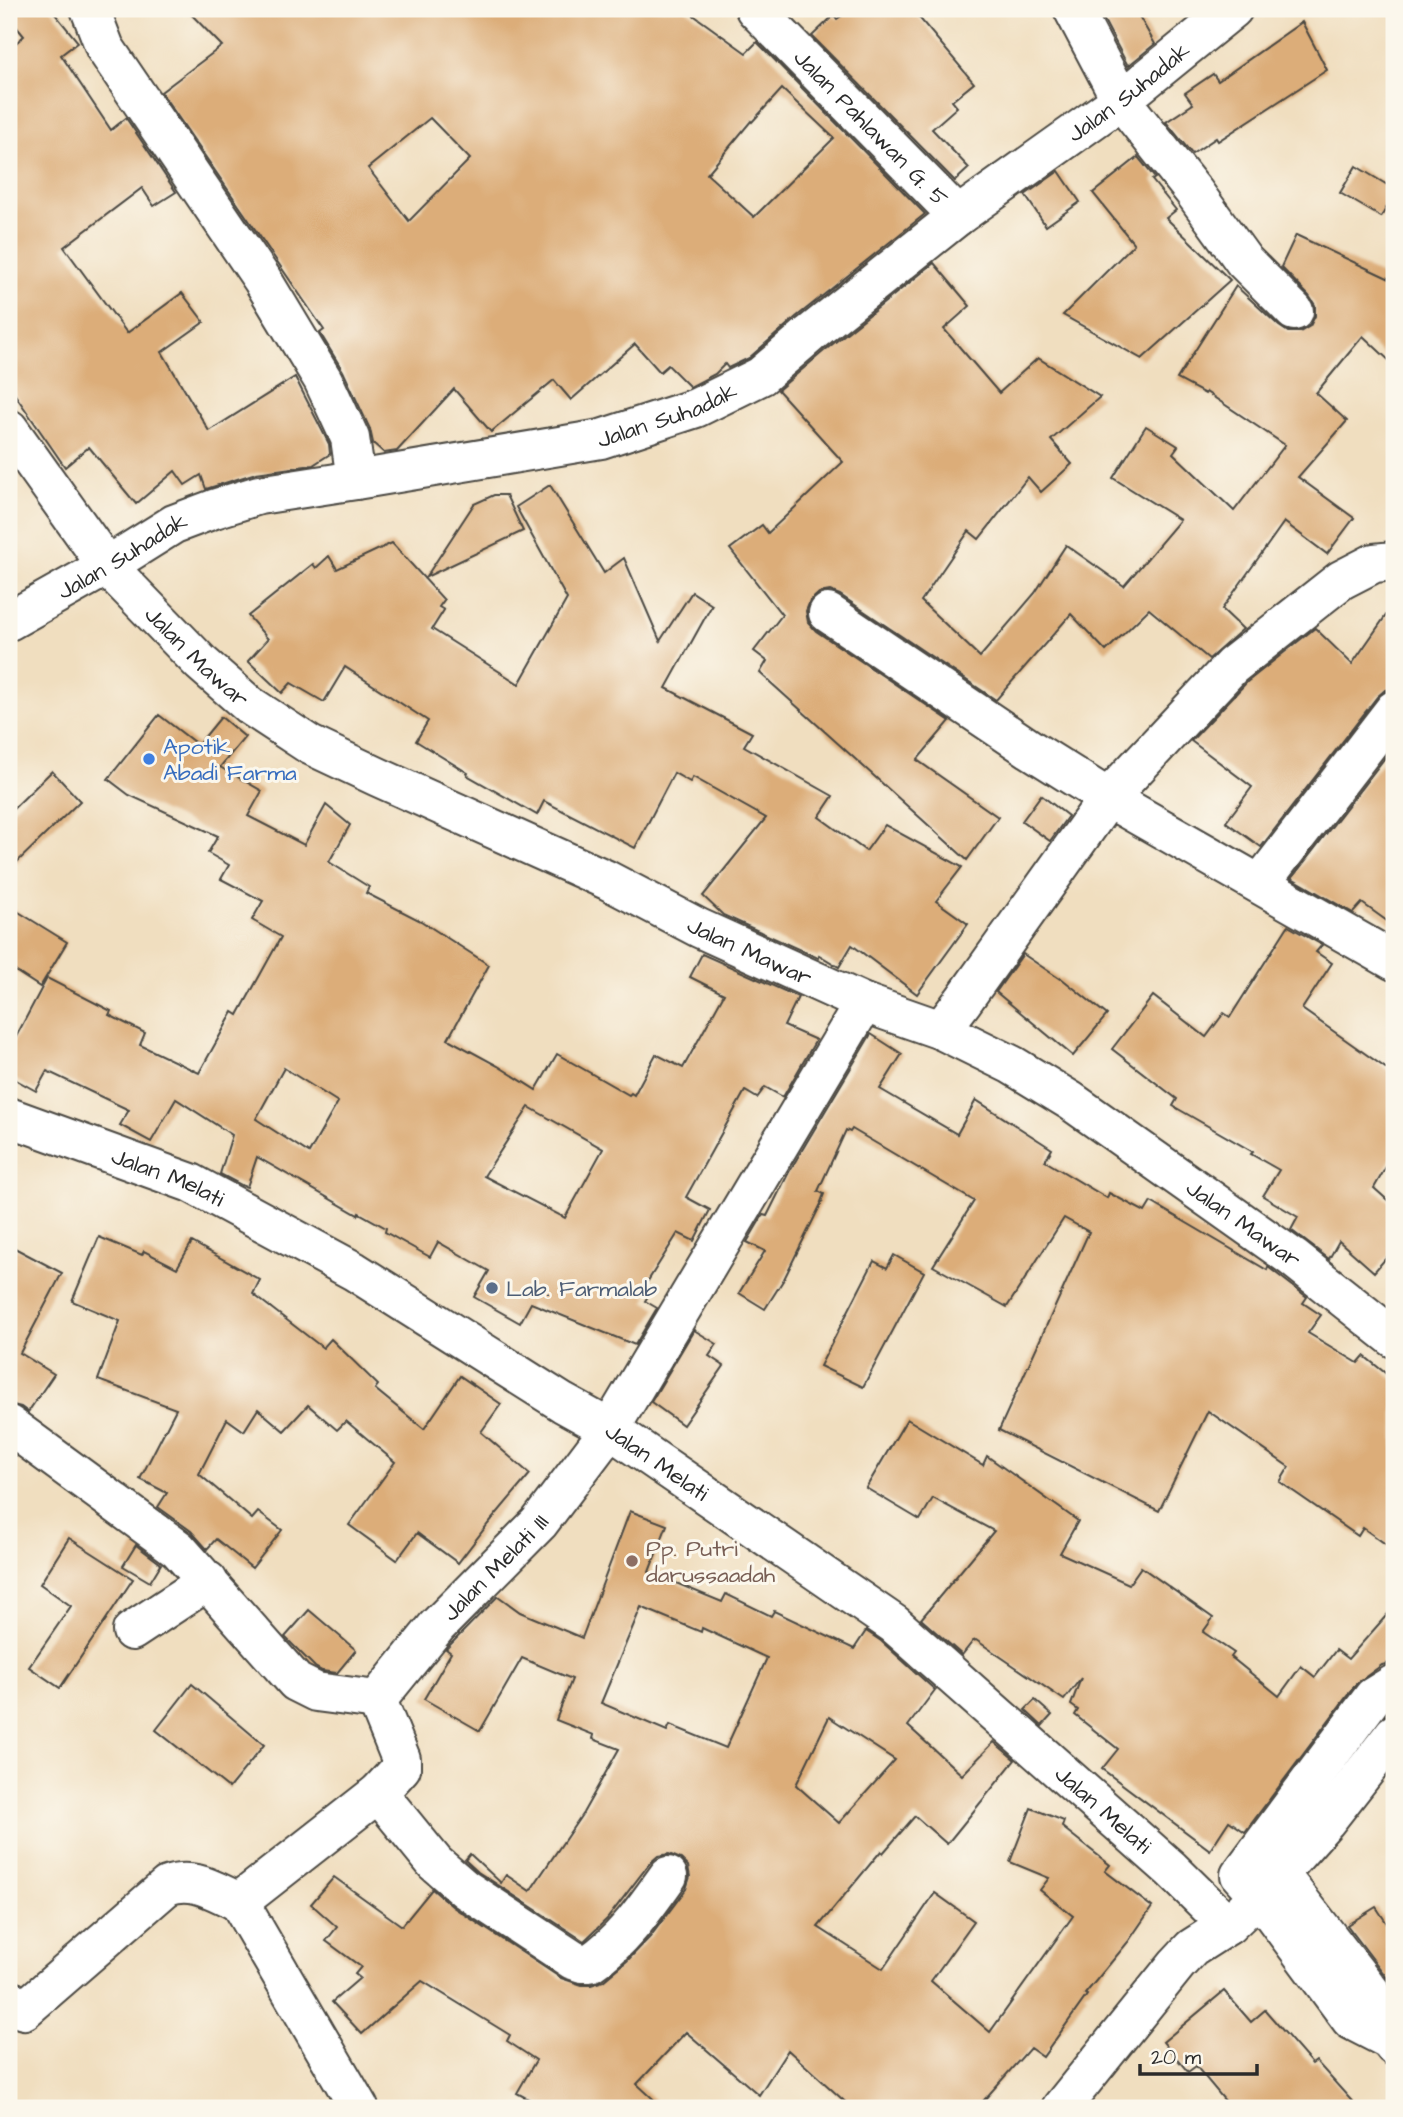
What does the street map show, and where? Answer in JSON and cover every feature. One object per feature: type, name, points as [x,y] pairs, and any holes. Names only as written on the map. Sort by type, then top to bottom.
[{"type":"main road","points":[[90,9],[105,48],[255,268],[323,380],[350,438],[356,481]]},
{"type":"main road","name":"Jalan Pahlawan G. 5","points":[[755,9],[958,216]]},
{"type":"main road","points":[[1073,9],[1121,100],[1194,192],[1244,261],[1294,311]]},
{"type":"main road","name":"Jalan Suhadak","points":[[9,621],[107,566],[174,524],[214,509],[259,495],[601,439],[695,408],[761,376],[958,216],[1121,100],[1233,9]]},
{"type":"main road","name":"Jalan Mawar","points":[[9,429],[107,566],[201,663],[249,705],[310,745],[607,880],[699,928],[864,1003],[941,1030],[1012,1065],[1071,1101],[1293,1258],[1394,1338]]},
{"type":"main road","points":[[941,1030],[1108,798],[1232,666],[1341,580],[1374,563],[1394,561]]},
{"type":"main road","points":[[828,612],[1030,749],[1108,798],[1394,961]]},
{"type":"main road","points":[[1260,884],[1394,710]]},
{"type":"main road","name":"Jalan Melati III","points":[[377,1700],[437,1626],[539,1523],[610,1429],[864,1003]]},
{"type":"main road","name":"Jalan Melati","points":[[9,1117],[191,1183],[354,1271],[563,1403],[610,1429],[894,1624],[1171,1869],[1221,1917]]},
{"type":"main road","points":[[9,1424],[178,1549],[296,1682],[316,1692],[377,1700],[401,1759],[401,1768],[378,1793],[239,1902]]},
{"type":"main road","points":[[132,1631],[208,1581]]},
{"type":"main road","points":[[1061,2108],[1177,1964],[1259,1874],[1373,1697],[1394,1684]]},
{"type":"main road","points":[[1259,1874],[1326,1821],[1394,1734]]},
{"type":"main road","points":[[378,1793],[435,1863],[455,1880],[573,1960],[582,1963],[590,1963],[618,1940],[668,1876]]},
{"type":"main road","points":[[1259,1874],[1295,1943],[1351,2021],[1392,2043]]},
{"type":"main road","points":[[1259,1874],[1381,2004],[1392,2043]]},
{"type":"main road","points":[[9,1999],[15,2007],[24,2011],[167,1886],[180,1881],[192,1882],[239,1902],[359,2108]]},
{"type":"building","points":[[9,9],[51,9],[78,42],[61,55],[111,130],[126,118],[176,192],[154,206],[142,188],[64,247],[127,333],[182,293],[204,322],[162,352],[209,431],[295,377],[329,444],[330,454],[313,465],[256,473],[206,489],[201,475],[185,485],[175,471],[136,504],[89,447],[65,467],[9,386],[9,49],[24,36],[9,18]]},
{"type":"building","points":[[186,9],[685,9],[746,53],[757,42],[925,214],[749,358],[728,368],[725,364],[715,374],[690,387],[668,365],[660,372],[635,344],[571,400],[554,380],[491,432],[454,389],[397,451],[384,453],[373,443],[370,429],[343,371],[320,333],[324,330],[161,92],[222,46]],"holes":[[[782,89],[834,138],[754,217],[707,174]],[[430,118],[470,159],[409,221],[368,168]]]},
{"type":"building","points":[[852,9],[912,9],[974,83],[952,101],[957,107],[932,129],[969,168],[955,181],[812,36],[834,15],[837,19]]},
{"type":"building","points":[[1098,9],[1135,9],[1155,44],[1128,66]]},
{"type":"building","points":[[1302,22],[1327,70],[1218,141],[1216,138],[1192,154],[1166,122],[1193,104],[1185,93],[1213,74],[1218,81]]},
{"type":"building","points":[[1138,157],[1176,210],[1166,218],[1230,280],[1142,359],[1063,315],[1134,244],[1093,193]]},
{"type":"building","points":[[1356,166],[1394,189],[1394,195],[1381,217],[1340,193]]},
{"type":"building","points":[[1059,171],[1080,202],[1046,226],[1025,195]]},
{"type":"building","points":[[1296,235],[1394,281],[1394,365],[1363,336],[1316,393],[1347,421],[1298,477],[1354,518],[1327,554],[1284,522],[1222,609],[1243,629],[1209,659],[1149,609],[1106,651],[1071,614],[996,700],[840,595],[830,591],[819,593],[810,601],[806,611],[808,622],[816,631],[950,721],[917,760],[998,817],[967,860],[760,673],[767,661],[754,651],[782,615],[730,549],[762,525],[768,533],[843,462],[778,390],[934,263],[970,306],[944,329],[999,393],[1038,358],[1100,397],[1051,440],[1072,464],[1041,492],[1028,477],[979,539],[969,531],[921,601],[980,657],[1035,593],[1066,545],[1124,586],[1180,520],[1113,478],[1146,426],[1178,446],[1173,453],[1234,511],[1285,445],[1206,392],[1205,394],[1177,379],[1236,286],[1288,332],[1300,332],[1310,326],[1315,316],[1315,305],[1281,267]]},
{"type":"building","points":[[550,485],[604,573],[624,558],[660,641],[692,592],[712,605],[666,688],[752,733],[744,746],[833,796],[819,817],[866,851],[885,825],[962,867],[936,901],[968,924],[917,994],[852,945],[839,967],[819,955],[818,958],[723,915],[703,896],[766,818],[693,777],[690,782],[674,773],[635,848],[544,801],[537,815],[467,775],[468,773],[416,741],[428,721],[345,667],[324,702],[291,683],[282,693],[248,661],[268,639],[248,616],[313,564],[316,568],[329,556],[337,569],[392,543],[444,600],[439,607],[444,610],[432,629],[519,684],[567,599],[516,507]]},
{"type":"building","points":[[494,495],[506,495],[523,531],[426,577],[474,504]]},
{"type":"building","points":[[1394,604],[1394,689],[1385,690],[1377,697],[1261,847],[1226,822],[1252,787],[1191,741],[1247,682],[1315,628],[1352,664]]},
{"type":"building","points":[[159,715],[198,745],[221,717],[245,737],[220,767],[262,791],[248,816],[304,845],[326,805],[350,825],[329,862],[369,887],[366,893],[421,921],[489,965],[448,1039],[536,1090],[557,1054],[629,1095],[634,1095],[656,1054],[683,1068],[724,994],[690,977],[702,954],[798,997],[784,1026],[816,1040],[783,1097],[765,1087],[757,1098],[745,1091],[686,1197],[710,1210],[694,1241],[678,1233],[641,1292],[648,1296],[645,1301],[657,1308],[635,1345],[531,1303],[520,1323],[474,1297],[489,1271],[438,1242],[430,1257],[385,1232],[386,1228],[359,1213],[358,1215],[257,1157],[247,1187],[220,1174],[232,1135],[176,1099],[151,1142],[120,1125],[129,1110],[47,1071],[36,1091],[9,1076],[9,1050],[47,978],[111,1011],[109,1015],[145,1033],[140,1045],[199,1073],[233,1012],[238,1015],[281,937],[252,920],[263,901],[221,879],[229,865],[208,853],[218,836],[129,795],[108,779]],"holes":[[[284,1068],[338,1102],[309,1153],[256,1119]],[[529,1107],[603,1149],[565,1218],[484,1176]]]},
{"type":"building","points":[[1394,746],[1394,926],[1362,903],[1353,913],[1292,878]]},
{"type":"building","points":[[52,771],[80,801],[9,870],[9,813]]},
{"type":"building","points":[[1041,795],[1068,816],[1050,841],[1022,821]]},
{"type":"building","points":[[9,906],[67,942],[40,987],[9,967]]},
{"type":"building","points":[[1288,926],[1322,945],[1316,952],[1332,963],[1302,1009],[1394,1074],[1394,1153],[1374,1188],[1394,1206],[1394,1249],[1374,1272],[1339,1241],[1329,1259],[1291,1230],[1298,1217],[1263,1196],[1279,1170],[1173,1106],[1177,1099],[1112,1049],[1153,996],[1206,1037],[1224,1013],[1230,1017]]},
{"type":"building","points":[[1023,954],[1061,978],[1107,1015],[1073,1056],[996,992]]},
{"type":"building","points":[[871,1034],[902,1054],[880,1089],[957,1134],[976,1100],[1052,1149],[1045,1161],[1107,1198],[1109,1193],[1145,1212],[1151,1202],[1267,1270],[1268,1267],[1307,1297],[1303,1303],[1321,1315],[1308,1333],[1358,1363],[1364,1356],[1394,1380],[1394,1550],[1363,1528],[1358,1536],[1280,1482],[1289,1467],[1208,1411],[1159,1511],[999,1430],[1089,1232],[1064,1218],[1007,1307],[933,1266],[974,1201],[852,1129],[850,1132],[846,1130],[818,1191],[824,1194],[822,1202],[784,1279],[765,1309],[739,1293],[765,1251],[747,1242],[763,1215],[767,1216],[789,1172]]},
{"type":"building","points":[[99,1237],[142,1255],[144,1251],[177,1268],[192,1242],[260,1280],[253,1294],[323,1348],[331,1339],[378,1385],[375,1389],[424,1429],[460,1376],[501,1404],[481,1432],[530,1474],[458,1563],[417,1533],[397,1560],[349,1525],[395,1462],[346,1421],[337,1430],[308,1405],[284,1431],[258,1409],[244,1431],[227,1419],[199,1474],[252,1519],[258,1512],[282,1530],[252,1568],[216,1539],[207,1549],[191,1531],[158,1507],[167,1493],[140,1479],[176,1409],[98,1380],[120,1321],[72,1301]]},
{"type":"building","points":[[9,1245],[62,1273],[20,1353],[54,1374],[28,1412],[9,1404]]},
{"type":"building","points":[[894,1255],[924,1272],[863,1387],[820,1366],[874,1261],[887,1268]]},
{"type":"building","points":[[694,1330],[717,1344],[709,1356],[724,1366],[683,1425],[651,1402]]},
{"type":"building","points":[[907,1419],[983,1465],[987,1456],[1078,1521],[1060,1553],[1129,1584],[1141,1567],[1213,1618],[1203,1632],[1234,1653],[1231,1657],[1279,1696],[1301,1666],[1315,1677],[1336,1650],[1348,1659],[1394,1607],[1394,1662],[1382,1665],[1356,1684],[1245,1832],[1229,1821],[1210,1850],[1102,1769],[1118,1749],[1075,1715],[1078,1710],[1071,1705],[1081,1678],[1064,1700],[976,1640],[962,1655],[921,1619],[994,1531],[933,1498],[920,1520],[866,1488]]},
{"type":"building","points":[[630,1511],[667,1525],[649,1572],[722,1602],[726,1594],[771,1616],[774,1611],[854,1649],[866,1631],[881,1641],[935,1690],[908,1726],[962,1775],[994,1742],[1015,1760],[947,1844],[915,1816],[883,1853],[881,1851],[818,1927],[883,1969],[935,1893],[974,1921],[931,1981],[990,2032],[1073,1916],[1040,1890],[1049,1878],[1010,1862],[1031,1808],[1064,1821],[1062,1827],[1110,1865],[1105,1871],[1152,1907],[1128,1942],[1085,1994],[1087,1995],[1043,2057],[1030,2048],[977,2108],[852,2108],[788,2050],[759,2095],[686,2032],[637,2084],[663,2108],[545,2108],[517,2093],[536,2060],[507,2041],[510,2035],[422,1981],[362,2034],[332,2002],[360,1978],[355,1974],[361,1967],[326,1941],[337,1927],[311,1904],[334,1877],[402,1926],[432,1889],[453,1907],[561,1978],[582,1985],[603,1981],[627,1961],[650,1937],[686,1889],[690,1877],[688,1866],[681,1859],[669,1854],[658,1856],[607,1919],[584,1941],[478,1872],[465,1860],[470,1854],[501,1883],[506,1875],[530,1891],[583,1813],[619,1749],[593,1739],[594,1735],[556,1720],[572,1679],[522,1658],[480,1731],[424,1699],[451,1653],[446,1649],[498,1596],[520,1612],[582,1638]],"holes":[[[641,1607],[701,1632],[702,1628],[767,1658],[726,1748],[670,1725],[667,1731],[601,1703]],[[829,1717],[895,1760],[839,1823],[796,1785]]]},
{"type":"building","points":[[69,1538],[133,1579],[60,1688],[29,1667],[71,1606],[40,1584]]},
{"type":"building","points":[[136,1545],[161,1564],[150,1582],[123,1566]]},
{"type":"building","points":[[309,1610],[356,1650],[337,1673],[315,1667],[285,1637]]},
{"type":"building","points":[[192,1684],[264,1745],[229,1788],[156,1730]]},
{"type":"building","points":[[1035,1700],[1052,1715],[1042,1726],[1025,1710]]},
{"type":"building","points":[[1376,1907],[1394,1934],[1394,1987],[1347,1925]]},
{"type":"building","points":[[1224,1991],[1251,2022],[1265,2010],[1312,2064],[1316,2061],[1358,2108],[1231,2108],[1196,2066],[1188,2072],[1163,2042]]},
{"type":"place","name":"Apotik Abadi Farma","points":[[149,759]]},
{"type":"place","name":"Lab. Farmalab","points":[[492,1288]]},
{"type":"place","name":"Pp. Putri darussaadah","points":[[632,1561]]}]
